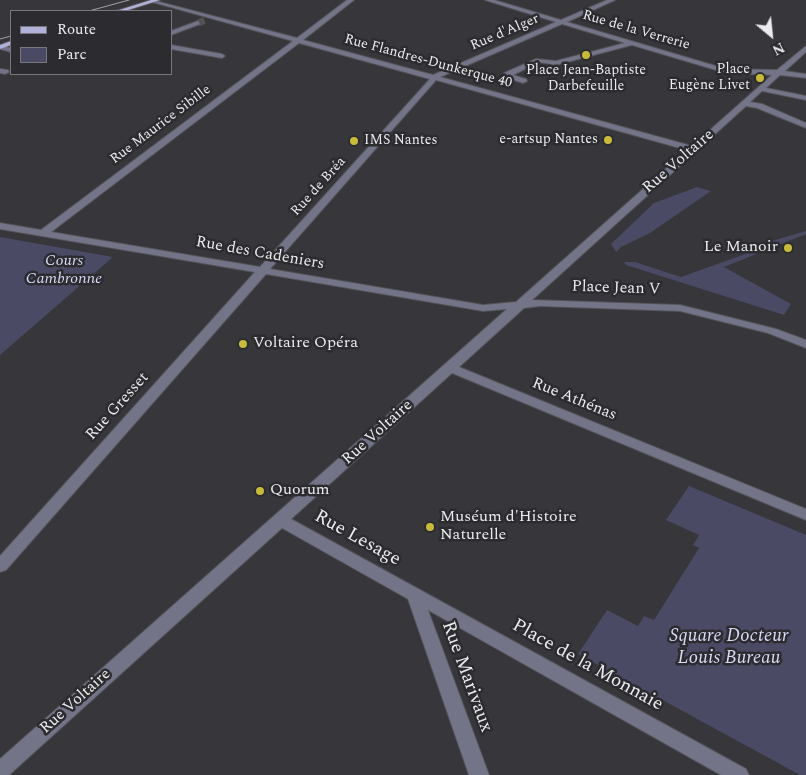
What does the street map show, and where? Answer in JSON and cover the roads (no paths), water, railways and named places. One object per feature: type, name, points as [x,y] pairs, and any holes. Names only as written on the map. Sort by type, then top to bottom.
[{"type":"main road","points":[[122,10],[155,0]]},
{"type":"street","name":"Rue Flandres-Dunkerque 40","points":[[155,0],[694,149]]},
{"type":"street","name":"Rue Maurice Sibille","points":[[43,233],[351,0]]},
{"type":"street","name":"Rue de la Verrerie","points":[[488,0],[726,71],[806,76]]},
{"type":"street","name":"Rue d'Alger","points":[[435,77],[612,0]]},
{"type":"street","points":[[206,20],[213,17]]},
{"type":"street","points":[[172,33],[198,23]]},
{"type":"street","points":[[523,81],[507,75],[542,59],[556,63],[632,43]]},
{"type":"street","points":[[172,48],[222,56]]},
{"type":"street","points":[[758,91],[806,48]]},
{"type":"street","name":"Rue de Bréa","points":[[263,271],[435,77]]},
{"type":"street","points":[[758,91],[806,98]]},
{"type":"street","name":"Rue Voltaire","points":[[0,771],[500,324],[516,306],[758,91]]},
{"type":"street","points":[[745,104],[759,106],[806,126]]},
{"type":"street","name":"Rue des Cadeniers","points":[[0,226],[483,308],[516,306]]},
{"type":"street","name":"Rue Gresset","points":[[0,566],[263,271]]},
{"type":"street","name":"Place Jean V","points":[[516,306],[553,303],[680,308],[772,332],[806,344]]},
{"type":"street","name":"Rue Athénas","points":[[451,368],[806,515]]},
{"type":"street","name":"Rue Lesage","points":[[280,520],[414,594]]},
{"type":"street","name":"Rue Marivaux","points":[[414,594],[479,775]]},
{"type":"street","name":"Place de la Monnaie","points":[[414,594],[739,775]]},
{"type":"tunnel","points":[[198,23],[206,20]]},
{"type":"tram line","points":[[93,10],[129,0]]},
{"type":"tram line","points":[[0,39],[10,36]]},
{"type":"place","name":"Place Jean-Baptiste Darbefeuille","points":[[586,55]]},
{"type":"place","name":"Place Eugène Livet","points":[[760,78]]},
{"type":"place","name":"e-artsup Nantes","points":[[608,140]]},
{"type":"place","name":"IMS Nantes","points":[[354,141]]},
{"type":"place","name":"Le Manoir","points":[[788,248]]},
{"type":"place","name":"Voltaire Opéra","points":[[243,344]]},
{"type":"place","name":"Quorum","points":[[260,491]]},
{"type":"place","name":"Muséum d'Histoire Naturelle","points":[[430,527]]},
{"type":"park label","name":"Cours Cambronne","points":[[64,271]]},
{"type":"park label","name":"Square Docteur Louis Bureau","points":[[729,648]]}]
